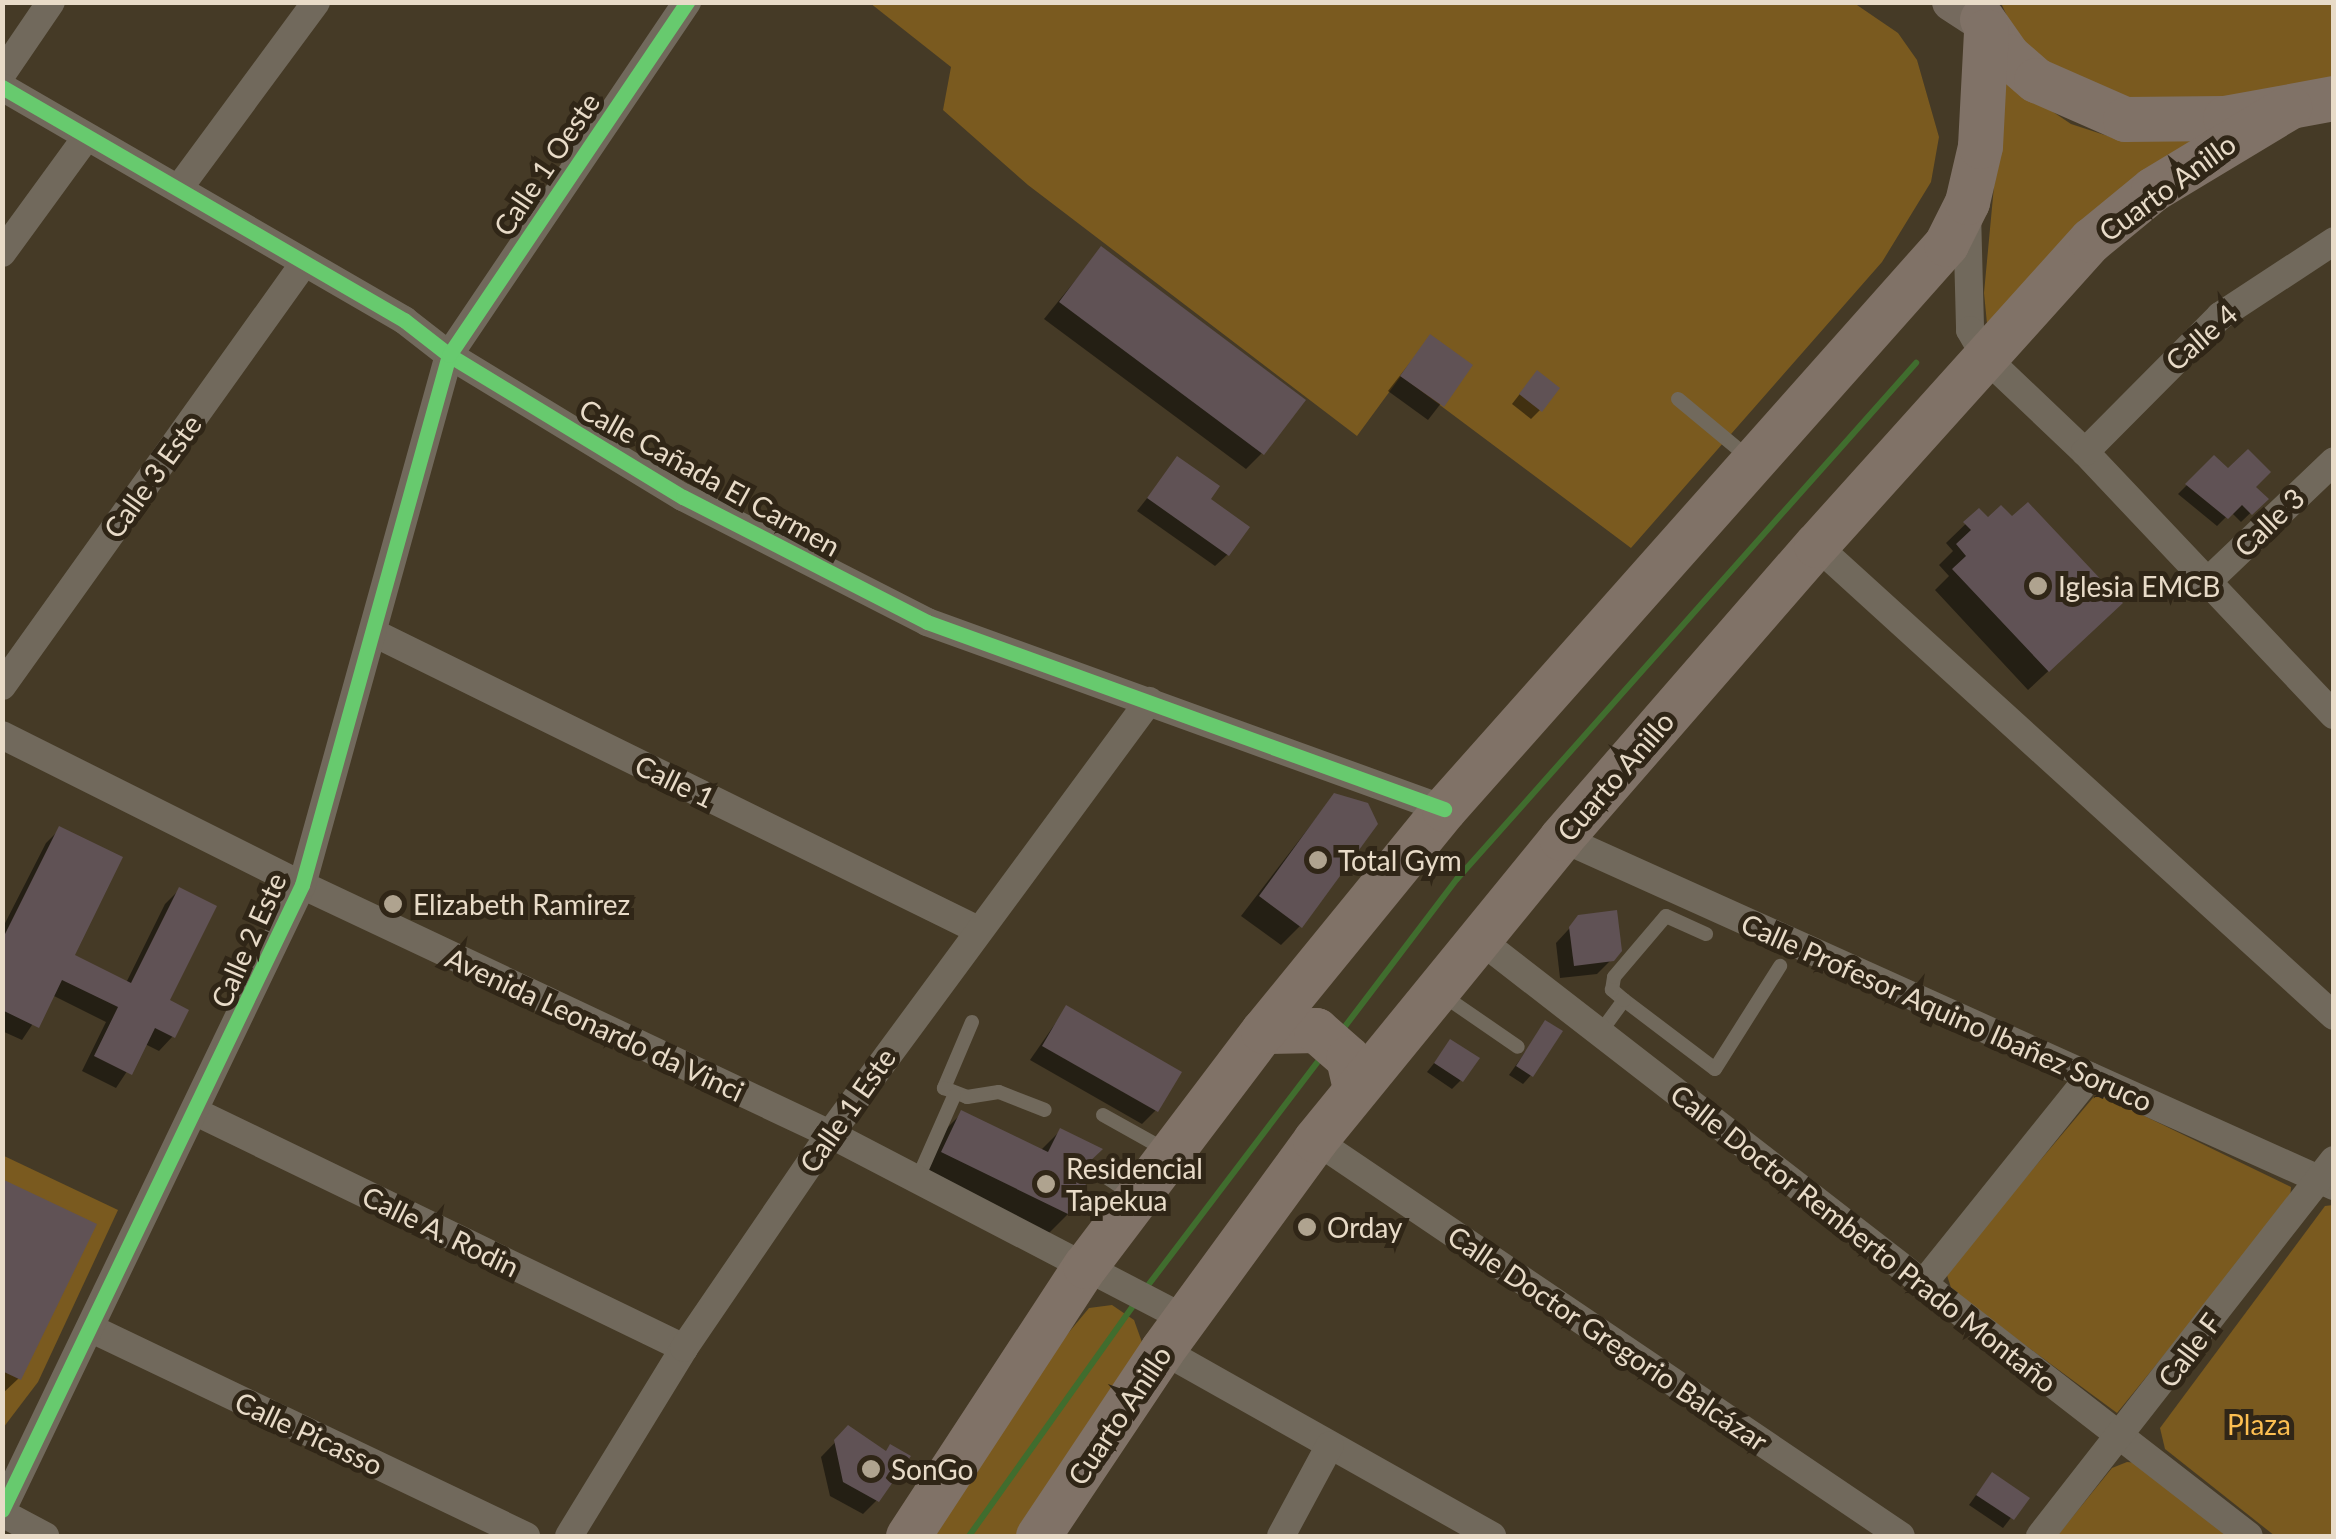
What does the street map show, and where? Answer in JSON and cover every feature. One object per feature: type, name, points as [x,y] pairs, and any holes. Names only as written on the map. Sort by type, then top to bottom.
[{"type":"highway","points":[[1974,15],[2036,80],[2125,119],[2175,122],[2288,108],[2334,98]]},
{"type":"highway","points":[[1325,1023],[1444,809],[1749,458],[1919,276],[1967,202],[1980,146],[1974,15]]},
{"type":"highway","name":"Cuarto Anillo","points":[[1038,1536],[1168,1323],[1561,838],[1816,545],[1986,358],[2036,296],[2137,202],[2288,108]]},
{"type":"highway","points":[[1325,1023],[1355,1089]]},
{"type":"highway","points":[[908,1536],[1102,1273],[1138,1198],[1263,1031],[1325,1023],[1380,1044],[1396,1040]]},
{"type":"street","points":[[2,74],[51,2]]},
{"type":"street","points":[[178,188],[316,2]]},
{"type":"street","name":"Calle 1 Oeste","points":[[449,355],[687,2]]},
{"type":"street","name":"Calle Cañada El Carmen","points":[[2,87],[85,139],[178,188],[302,266],[404,320],[449,355],[682,496],[927,622],[1444,809]]},
{"type":"street","points":[[2,253],[85,139]]},
{"type":"street","points":[[1967,202],[1970,330],[1986,358],[2086,452],[2206,584],[2331,706]]},
{"type":"street","name":"Calle 4","points":[[2086,452],[2220,316],[2334,241]]},
{"type":"street","name":"Calle 3 Este","points":[[2,686],[302,266]]},
{"type":"street","name":"Calle 2 Este","points":[[2,1512],[198,1113],[302,886],[449,355]]},
{"type":"street","name":"Calle 3","points":[[2206,584],[2334,461]]},
{"type":"street","points":[[1816,545],[2334,1016]]},
{"type":"street","name":"Calle 1","points":[[374,633],[976,929]]},
{"type":"street","name":"Calle 1 Este","points":[[569,1536],[684,1348],[830,1134],[976,929],[1149,701]]},
{"type":"street","name":"Avenida Leonardo da Vinci","points":[[2,735],[302,886],[830,1134],[1102,1273],[1330,1445],[1485,1535]]},
{"type":"street","name":"Calle Profesor Aquino Ibañez Soruco","points":[[1561,838],[2090,1076],[2328,1175]]},
{"type":"street","name":"Calle Doctor Remberto Prado Montaño","points":[[1479,939],[2249,1536]]},
{"type":"street","points":[[1922,1285],[2090,1076]]},
{"type":"street","name":"Calle A. Rodin","points":[[198,1113],[684,1348]]},
{"type":"street","name":"Calle Doctor Gregorio Balcázar","points":[[1315,1140],[1901,1536]]},
{"type":"street","name":"Calle F","points":[[2040,1536],[2328,1175]]},
{"type":"street","name":"Calle Picasso","points":[[92,1329],[526,1536]]},
{"type":"street","points":[[1281,1536],[1330,1445]]},
{"type":"street","points":[[2,1512],[45,1536]]},
{"type":"lane","points":[[1678,399],[1749,458]]},
{"type":"lane","points":[[1688,926],[1702,901]]},
{"type":"lane","points":[[1706,934],[1666,916],[1614,977],[1612,990],[1715,1069],[1780,966]]},
{"type":"lane","points":[[1436,991],[1518,1046]]},
{"type":"lane","points":[[1599,1034],[1624,1000]]},
{"type":"lane","points":[[972,1022],[943,1086],[954,1096],[999,1092],[1045,1110]]},
{"type":"lane","points":[[916,1180],[954,1096]]},
{"type":"lane","points":[[1103,1114],[1171,1153]]},
{"type":"lane","points":[[1095,1170],[1138,1198]]},
{"type":"green space","points":[[870,3],[1854,3],[1898,33],[1917,60],[1939,137],[1931,182],[1882,262],[1631,548],[1401,376],[1357,436],[1028,185],[943,110],[951,67]]},
{"type":"green space","points":[[2001,3],[2333,3],[2333,83],[2143,110],[2046,67],[2012,27]]},
{"type":"green space","points":[[2004,79],[2071,124],[2123,141],[2200,140],[1988,334],[1984,293]]},
{"type":"green space","points":[[2097,1093],[2291,1187],[2290,1200],[2117,1413],[1952,1291],[1946,1272]]},
{"type":"green space","points":[[2,1155],[118,1210],[38,1382],[3,1428]]},
{"type":"green space","name":"Plaza","points":[[2333,1205],[2333,1536],[2275,1536],[2165,1449],[2160,1428],[2325,1206]]},
{"type":"green space","points":[[1112,1305],[1134,1320],[1143,1345],[1017,1536],[929,1536],[1041,1366],[1089,1308]]},
{"type":"green space","points":[[2127,1462],[2139,1463],[2231,1536],[2057,1536],[2112,1468]]},
{"type":"building","points":[[1101,246],[1306,400],[1264,455],[1059,302]]},
{"type":"building","points":[[1430,334],[1473,365],[1444,407],[1400,376]]},
{"type":"building","points":[[1537,370],[1560,388],[1542,412],[1519,394]]},
{"type":"building","points":[[2248,449],[2271,472],[2256,487],[2269,499],[2252,515],[2242,505],[2228,519],[2185,484],[2214,455],[2228,468]]},
{"type":"building","points":[[1177,456],[1220,486],[1211,499],[1250,527],[1229,556],[1147,498]]},
{"type":"building","name":"Iglesia EMCB","points":[[2028,502],[2123,603],[2049,672],[1952,569],[1966,556],[1956,544],[1971,530],[1963,522],[1979,508],[1988,517],[2001,505],[2012,516]]},
{"type":"building","name":"Total Gym","points":[[1334,793],[1368,803],[1378,824],[1302,928],[1259,896]]},
{"type":"building","points":[[59,826],[123,857],[75,955],[131,983],[179,887],[217,906],[170,1000],[189,1010],[175,1038],[155,1028],[132,1075],[94,1056],[118,1007],[62,980],[39,1028],[2,1010],[2,940]]},
{"type":"building","points":[[1617,910],[1622,951],[1614,961],[1574,966],[1569,927],[1578,915]]},
{"type":"building","points":[[1066,1005],[1182,1072],[1158,1112],[1042,1046]]},
{"type":"building","points":[[1545,1020],[1563,1031],[1533,1077],[1516,1066]]},
{"type":"building","points":[[1450,1039],[1480,1058],[1463,1082],[1434,1063]]},
{"type":"building","name":"Residencial Tapekua","points":[[961,1110],[1048,1152],[1060,1128],[1103,1149],[1086,1165],[1089,1178],[1070,1215],[941,1152]]},
{"type":"building","points":[[2,1179],[97,1224],[21,1380],[2,1371]]},
{"type":"building","name":"SonGo","points":[[848,1425],[886,1451],[890,1444],[911,1456],[879,1502],[843,1482],[834,1440]]},
{"type":"building","points":[[1992,1472],[2030,1498],[2014,1520],[1976,1495]]},
{"type":"waterway","points":[[1343,1029],[1457,879],[1916,363]]},
{"type":"waterway","points":[[1146,1288],[1323,1055]]},
{"type":"waterway","points":[[969,1536],[1136,1302]]},
{"type":"cycle path","points":[[2,1510],[302,885],[449,355],[687,2]]},
{"type":"cycle path","points":[[2,87],[404,320],[449,355],[683,497],[927,622],[1444,809]]},
{"type":"place","name":"Iglesia EMCB","points":[[2038,586]]},
{"type":"place","name":"Total Gym","points":[[1318,860]]},
{"type":"place","name":"Elizabeth Ramirez","points":[[393,904]]},
{"type":"place","name":"Residencial Tapekua","points":[[1046,1184]]},
{"type":"place","name":"Orday","points":[[1307,1227]]},
{"type":"place","name":"SonGo","points":[[871,1469]]}]
